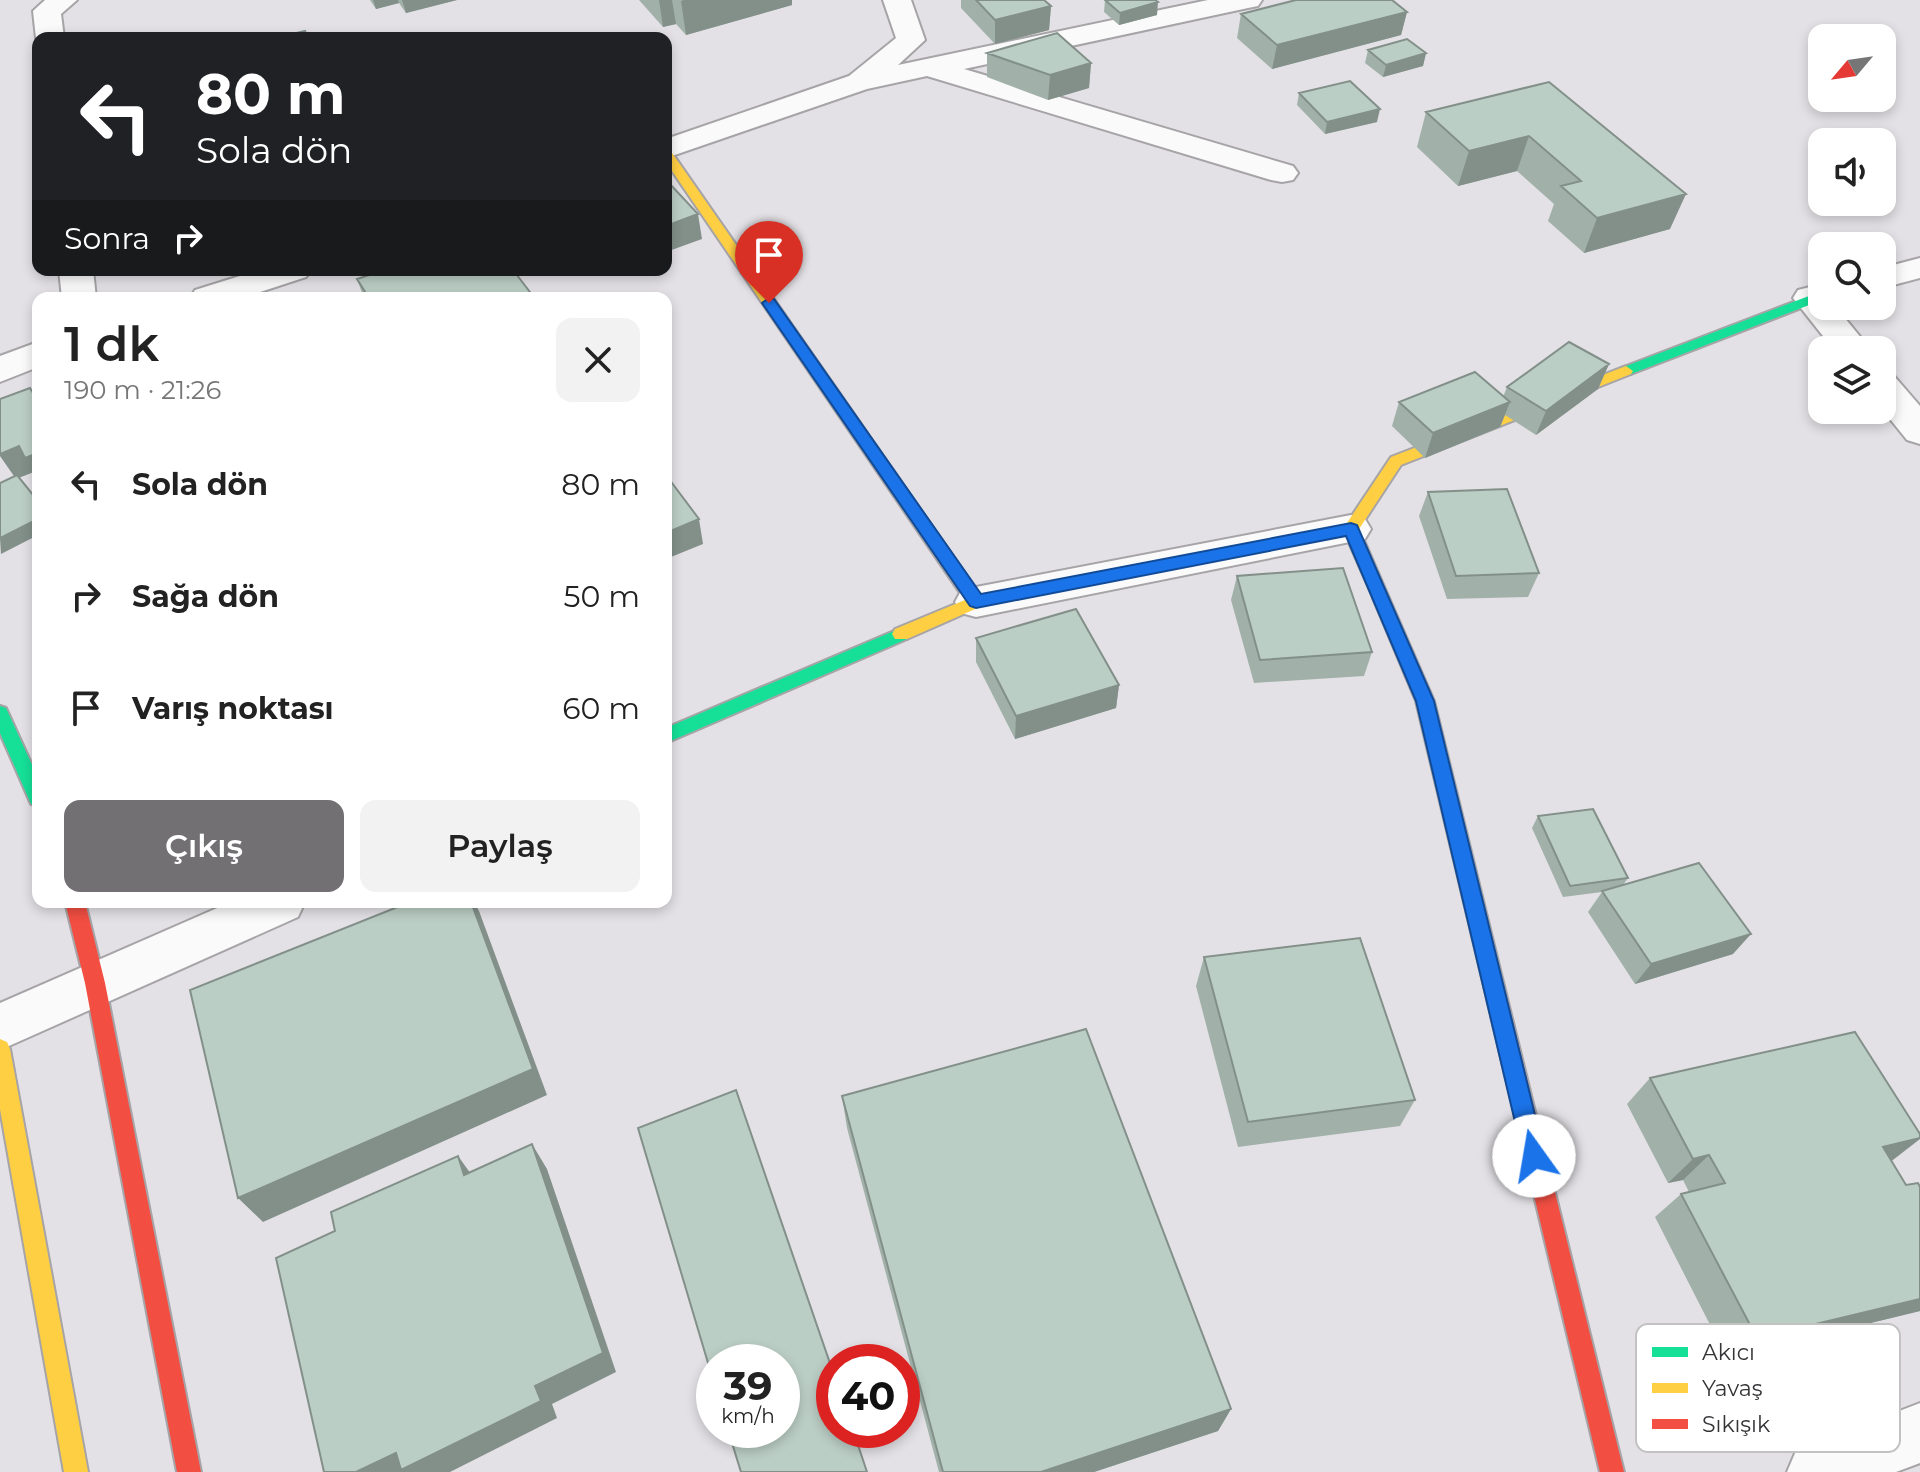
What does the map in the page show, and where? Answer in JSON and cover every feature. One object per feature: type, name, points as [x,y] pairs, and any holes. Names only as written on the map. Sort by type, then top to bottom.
[{"type":"street","points":[[49,32],[47,11],[63,0]]},
{"type":"street","points":[[859,82],[911,40],[897,0]]},
{"type":"street","points":[[672,149],[859,82],[1248,0]]},
{"type":"street","points":[[931,68],[1282,173]]},
{"type":"street","points":[[672,160],[976,602]]},
{"type":"street","points":[[1896,274],[1920,268]]},
{"type":"street","points":[[226,292],[275,276]]},
{"type":"street","points":[[672,733],[976,602],[1351,529],[1396,461],[1808,299]]},
{"type":"street","points":[[0,370],[32,356]]},
{"type":"street","points":[[1896,402],[1920,431]]},
{"type":"street","points":[[1351,529],[1425,701],[1612,1472]]},
{"type":"street","points":[[0,713],[32,785]]},
{"type":"street","points":[[76,908],[95,983],[189,1472]]},
{"type":"street","points":[[0,1027],[267,908]]},
{"type":"street","points":[[0,1049],[76,1472]]},
{"type":"street","points":[[1900,1441],[1920,1433]]},
{"type":"street","points":[[1817,1472],[1870,1452]]},
{"type":"building","points":[[976,0],[1044,0],[1051,6],[995,20]]},
{"type":"building","points":[[1105,0],[1155,0],[1158,2],[1120,13]]},
{"type":"building","points":[[1296,0],[1392,0],[1407,12],[1277,45],[1241,14]]},
{"type":"building","points":[[1057,33],[1091,63],[1050,75],[987,53]]},
{"type":"building","points":[[1407,39],[1426,53],[1386,65],[1368,50]]},
{"type":"building","points":[[1350,81],[1380,109],[1327,122],[1299,93]]},
{"type":"building","points":[[1549,82],[1686,194],[1597,218],[1561,186],[1581,181],[1529,136],[1469,151],[1426,112]]},
{"type":"building","points":[[672,186],[698,214],[672,224]]},
{"type":"building","points":[[366,276],[518,276],[530,292],[365,292],[357,279]]},
{"type":"building","points":[[1569,342],[1609,364],[1546,411],[1507,387]]},
{"type":"building","points":[[1475,372],[1510,402],[1433,433],[1399,402]]},
{"type":"building","points":[[30,388],[32,391],[32,455],[25,458],[19,446],[0,454],[0,399]]},
{"type":"building","points":[[17,475],[32,494],[32,522],[0,538],[0,483]]},
{"type":"building","points":[[672,483],[699,519],[672,530]]},
{"type":"building","points":[[1507,489],[1539,573],[1456,576],[1428,492]]},
{"type":"building","points":[[1343,568],[1372,652],[1260,660],[1237,576]]},
{"type":"building","points":[[1076,609],[1119,685],[1016,716],[976,638]]},
{"type":"building","points":[[1593,809],[1628,878],[1570,886],[1538,816]]},
{"type":"building","points":[[1699,863],[1751,934],[1651,964],[1602,891]]},
{"type":"building","points":[[395,908],[473,908],[533,1069],[238,1198],[190,990]]},
{"type":"building","points":[[1360,938],[1415,1100],[1248,1122],[1204,957]]},
{"type":"building","points":[[1086,1029],[1231,1409],[1041,1472],[943,1472],[920,1386],[920,1344],[909,1344],[842,1096]]},
{"type":"building","points":[[1855,1032],[1920,1134],[1920,1138],[1883,1147],[1906,1185],[1918,1183],[1920,1187],[1920,1299],[1816,1324],[1750,1324],[1681,1194],[1725,1183],[1709,1155],[1693,1159],[1650,1078]]},
{"type":"building","points":[[736,1090],[823,1344],[816,1344],[816,1448],[859,1448],[867,1472],[741,1472],[734,1448],[800,1448],[800,1344],[702,1344],[638,1128]]},
{"type":"building","points":[[532,1144],[603,1353],[535,1386],[541,1401],[401,1470],[396,1453],[356,1472],[324,1472],[276,1258],[335,1231],[331,1212],[458,1156],[464,1175]]},
{"type":"traffic: fast","points":[[1626,371],[1808,300]]},
{"type":"traffic: fast","points":[[1381,598],[1425,701],[1494,986]]},
{"type":"traffic: fast","points":[[672,733],[901,634]]},
{"type":"traffic: fast","points":[[0,713],[32,785]]},
{"type":"traffic: slow","points":[[672,162],[976,602],[901,634]]},
{"type":"traffic: slow","points":[[1381,598],[1351,529],[1396,461],[1626,371]]},
{"type":"traffic: slow","points":[[0,1049],[76,1472]]},
{"type":"traffic: jam","points":[[76,908],[95,983],[189,1472]]},
{"type":"traffic: jam","points":[[1494,986],[1612,1472]]},
{"type":"route","points":[[769,303],[976,602],[1351,529],[1425,701],[1534,1156]]}]
